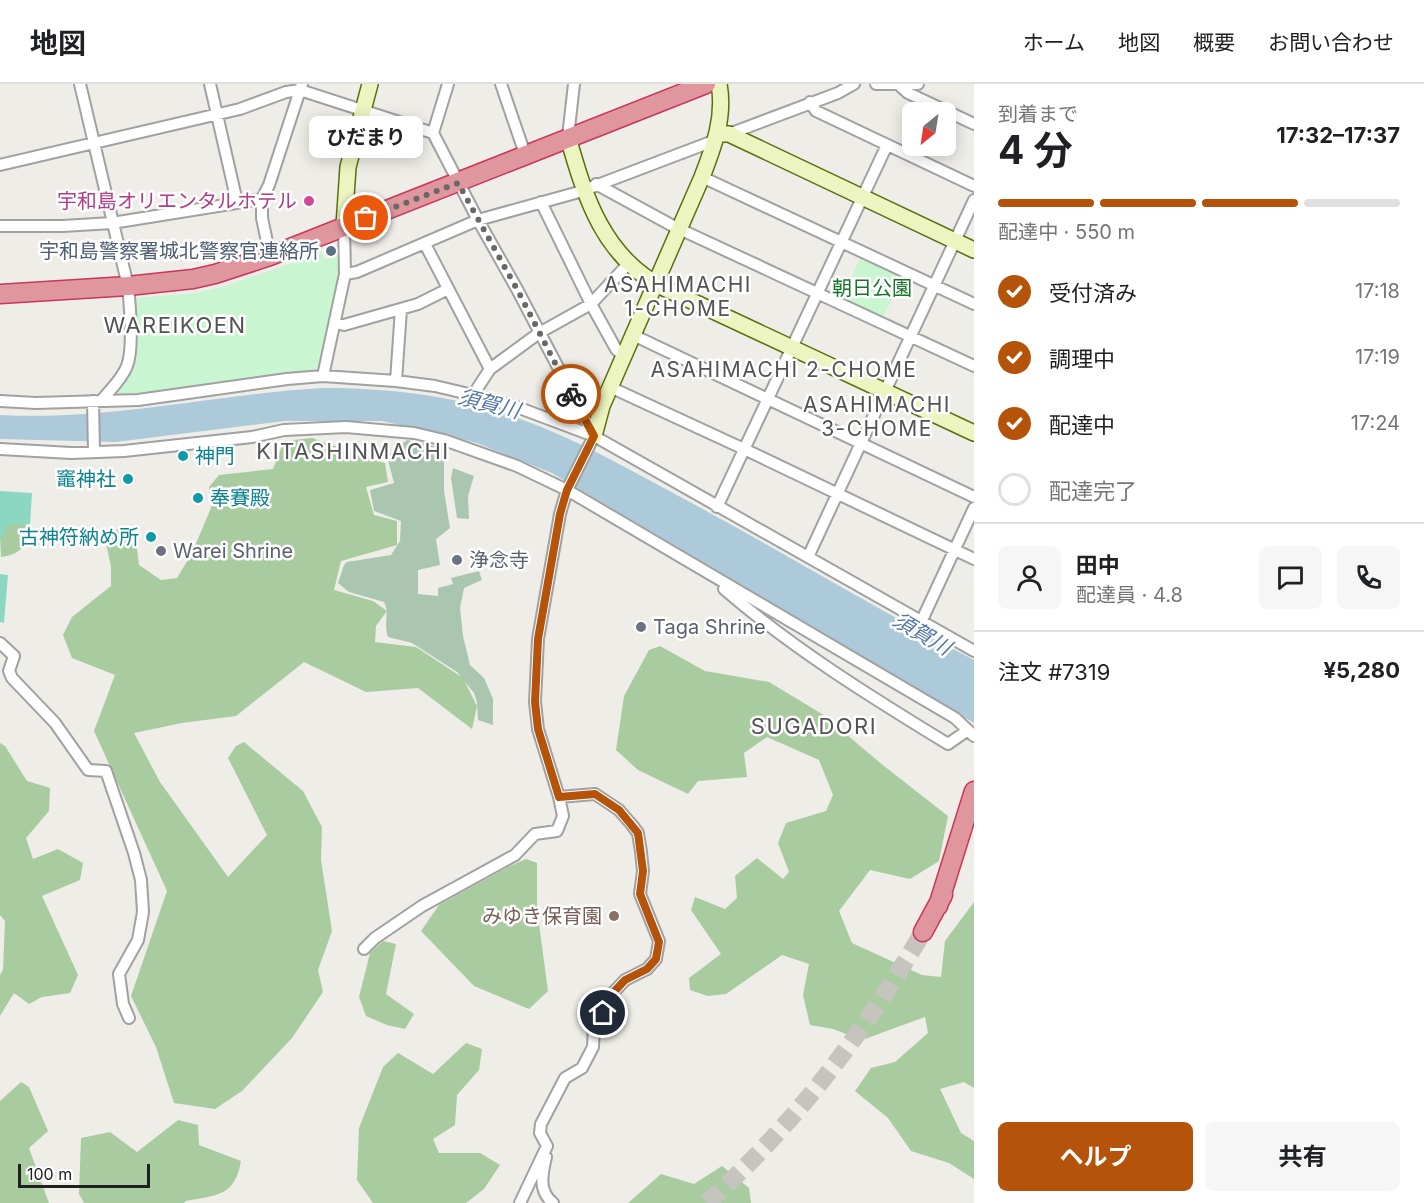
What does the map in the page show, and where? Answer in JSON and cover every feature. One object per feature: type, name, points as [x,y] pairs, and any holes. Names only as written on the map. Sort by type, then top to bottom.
[{"type":"highway","points":[[0,294],[128,286],[193,279],[215,274],[270,256],[706,84]]},
{"type":"highway","points":[[938,906],[974,791]]},
{"type":"highway","points":[[923,932],[974,832]]},
{"type":"street","points":[[80,84],[128,286],[130,349],[127,365],[123,374],[96,403],[94,447]]},
{"type":"street","points":[[210,84],[237,202]]},
{"type":"street","points":[[323,376],[345,274],[344,226],[348,167],[370,84]]},
{"type":"street","points":[[448,84],[434,133],[477,220],[518,291],[592,440]]},
{"type":"street","points":[[501,84],[525,154]]},
{"type":"street","points":[[574,84],[568,138],[590,187],[600,228],[629,263],[655,284],[974,433]]},
{"type":"street","points":[[364,949],[375,938],[422,906],[515,855],[535,834],[557,831],[562,816],[559,797],[538,729],[535,702],[538,639],[560,514],[569,487],[592,440],[598,416],[623,356],[721,136],[721,101],[718,84]]},
{"type":"street","points":[[345,274],[357,272],[477,220],[590,187],[838,93],[854,84]]},
{"type":"street","points":[[876,84],[918,84]]},
{"type":"street","points":[[898,84],[908,93],[974,124]]},
{"type":"street","points":[[0,165],[217,114],[301,87],[363,111],[434,133]]},
{"type":"street","points":[[270,256],[262,218],[262,199],[269,185],[301,87]]},
{"type":"street","points":[[810,102],[816,111],[974,186]]},
{"type":"street","points":[[721,136],[862,197],[974,250]]},
{"type":"street","points":[[717,507],[887,145]]},
{"type":"street","points":[[702,177],[974,304]]},
{"type":"street","points":[[590,187],[974,366]]},
{"type":"street","points":[[0,226],[112,223],[262,199]]},
{"type":"street","points":[[808,557],[974,200]]},
{"type":"street","points":[[541,202],[541,207],[591,304],[616,349],[623,356]]},
{"type":"street","points":[[424,244],[490,369]]},
{"type":"street","points":[[473,395],[490,369],[539,333],[591,304],[629,263]]},
{"type":"street","points":[[336,323],[344,325],[418,304],[448,288]]},
{"type":"street","points":[[396,381],[401,309]]},
{"type":"street","points":[[633,335],[974,497]]},
{"type":"street","points":[[0,401],[96,403],[166,397],[323,376],[396,381],[435,386],[473,395],[514,406],[592,440],[808,557],[974,651]]},
{"type":"street","points":[[610,387],[974,559]]},
{"type":"street","points":[[0,449],[71,453],[94,447],[124,451],[252,437],[284,430],[346,427],[414,433],[444,440],[569,487],[716,578],[955,718],[971,733],[948,744],[884,704],[757,618],[716,578]]},
{"type":"street","points":[[921,620],[974,508]]},
{"type":"street","points":[[0,643],[14,656],[9,671],[12,678],[55,723],[88,770],[106,771],[134,852],[141,880],[143,912],[138,940],[119,974],[123,1004],[129,1018]]},
{"type":"street","points":[[553,1203],[545,1197],[541,1177],[547,1146],[540,1132],[541,1124],[565,1078],[582,1068],[593,1047],[594,1028],[611,995],[625,980],[647,969],[656,959],[659,942],[640,894],[643,871],[638,833],[619,810],[595,794],[559,797]]},
{"type":"street","points":[[520,1203],[547,1146]]},
{"type":"green space","points":[[321,250],[324,259],[341,256],[342,266],[318,367],[313,372],[243,379],[117,397],[134,361],[132,302],[136,298],[196,293],[225,286],[300,260]]},
{"type":"green space","name":"朝日公園","points":[[861,256],[903,276],[882,320],[841,300]]},
{"type":"green space","points":[[312,438],[385,463],[388,482],[366,487],[374,515],[397,521],[397,545],[341,561],[334,590],[373,601],[387,611],[376,626],[375,642],[416,647],[463,678],[477,706],[472,729],[418,688],[366,692],[304,662],[236,716],[182,723],[134,733],[160,782],[228,877],[267,835],[228,758],[236,746],[244,742],[303,791],[322,827],[321,860],[332,931],[318,970],[323,992],[292,1038],[242,1091],[215,1109],[174,1103],[156,1047],[131,996],[167,891],[94,731],[115,675],[72,658],[63,635],[72,617],[111,586],[111,567],[105,538],[110,531],[126,528],[136,541],[139,565],[161,580],[177,578],[192,553],[211,508],[209,487],[219,475],[273,469],[284,441]]},
{"type":"green space","points":[[407,440],[444,448],[444,491],[450,528],[436,539],[440,565],[418,570],[418,594],[438,596],[438,588],[453,584],[451,578],[479,571],[482,580],[464,588],[460,608],[463,636],[470,665],[484,678],[493,699],[493,725],[478,720],[474,693],[457,672],[412,643],[388,637],[384,602],[349,592],[338,583],[347,562],[391,555],[400,541],[401,521],[374,511],[370,490],[394,483],[387,456]]},
{"type":"green space","points":[[453,468],[474,476],[468,496],[469,519],[457,518],[451,478]]},
{"type":"green space","points":[[0,491],[32,493],[30,524],[9,525],[0,540]]},
{"type":"green space","points":[[14,519],[25,523],[30,532],[20,550],[1,557],[0,534]]},
{"type":"green space","points":[[0,574],[8,575],[4,623],[0,622]]},
{"type":"green space","points":[[660,646],[705,671],[769,682],[822,714],[948,816],[939,861],[910,879],[870,870],[839,911],[852,943],[922,975],[941,977],[945,941],[974,902],[974,1088],[964,1082],[940,1089],[961,1133],[974,1141],[974,1179],[949,1163],[911,1151],[888,1118],[855,1091],[871,1068],[895,1062],[928,1033],[925,1017],[862,1040],[833,1029],[810,1025],[803,995],[809,964],[782,955],[726,994],[708,996],[690,990],[689,978],[721,954],[691,910],[695,897],[725,909],[737,898],[735,876],[757,858],[783,879],[789,872],[778,843],[786,823],[826,811],[833,795],[819,760],[767,737],[744,753],[747,777],[698,781],[688,794],[638,770],[616,750],[624,696],[649,650]]},
{"type":"green space","points":[[0,743],[5,746],[27,781],[50,788],[49,811],[26,838],[33,859],[58,849],[83,863],[80,880],[42,896],[78,975],[70,993],[42,997],[29,1004],[14,993],[0,1016],[0,975],[3,970],[5,921],[0,915]]},
{"type":"green space","points":[[526,859],[537,863],[537,909],[548,991],[529,1009],[474,986],[421,931],[439,905]]},
{"type":"green space","points":[[383,941],[396,944],[386,994],[414,1014],[405,1029],[387,1025],[366,1016],[359,997],[370,953]]},
{"type":"green space","points":[[466,1043],[482,1049],[479,1070],[457,1095],[455,1125],[433,1139],[439,1153],[480,1153],[500,1165],[484,1189],[466,1203],[373,1203],[357,1180],[359,1128],[383,1067],[398,1053],[433,1074]]},
{"type":"green space","points":[[21,1082],[29,1087],[48,1131],[29,1148],[49,1203],[0,1203],[0,1101]]},
{"type":"green space","points":[[178,1120],[198,1125],[199,1145],[241,1161],[234,1182],[229,1188],[215,1195],[184,1203],[84,1203],[79,1194],[81,1138],[110,1132],[137,1152]]},
{"type":"green space","points":[[722,1166],[749,1188],[751,1203],[628,1203],[661,1174],[694,1184]]},
{"type":"water","name":"須賀川","points":[[323,388],[398,392],[472,404],[540,427],[599,454],[713,514],[974,660],[974,723],[552,473],[477,443],[382,421],[285,421],[116,442],[0,439],[0,415],[41,416],[122,411]]},
{"type":"tunnel","points":[[707,1203],[769,1142],[826,1076],[877,1006],[923,932]]},
{"type":"way so far","points":[[366,218],[458,183],[518,291],[571,394]]},
{"type":"place","name":"宇和島オリエンタルホテル","points":[[309,201]]},
{"type":"place","name":"ひだまり","points":[[366,218]]},
{"type":"place","name":"宇和島警察署城北警察官連絡所","points":[[331,251]]},
{"type":"place","name":"神門","points":[[183,456]]},
{"type":"place","name":"竈神社","points":[[128,479]]},
{"type":"place","name":"奉賽殿","points":[[198,498]]},
{"type":"place","name":"古神符納め所","points":[[151,537]]},
{"type":"place","name":"Warei Shrine","points":[[161,551]]},
{"type":"place","name":"浄念寺","points":[[457,560]]},
{"type":"place","name":"Taga Shrine","points":[[641,627]]},
{"type":"place","name":"みゆき保育園","points":[[614,916]]},
{"type":"district","name":"ASAHIMACHI 1-CHOME","points":[[678,297]]},
{"type":"district","name":"WAREIKOEN","points":[[175,325]]},
{"type":"district","name":"ASAHIMACHI 2-CHOME","points":[[784,370]]},
{"type":"district","name":"ASAHIMACHI 3-CHOME","points":[[877,417]]},
{"type":"district","name":"KITASHINMACHI","points":[[353,451]]},
{"type":"district","name":"SUGADORI","points":[[814,726]]},
{"type":"route","points":[[571,394],[594,436],[567,490],[560,514],[538,639],[535,702],[538,729],[559,797],[595,794],[619,810],[638,833],[643,871],[640,894],[659,942],[656,959],[647,969],[625,980],[611,995],[603,1013]]}]
